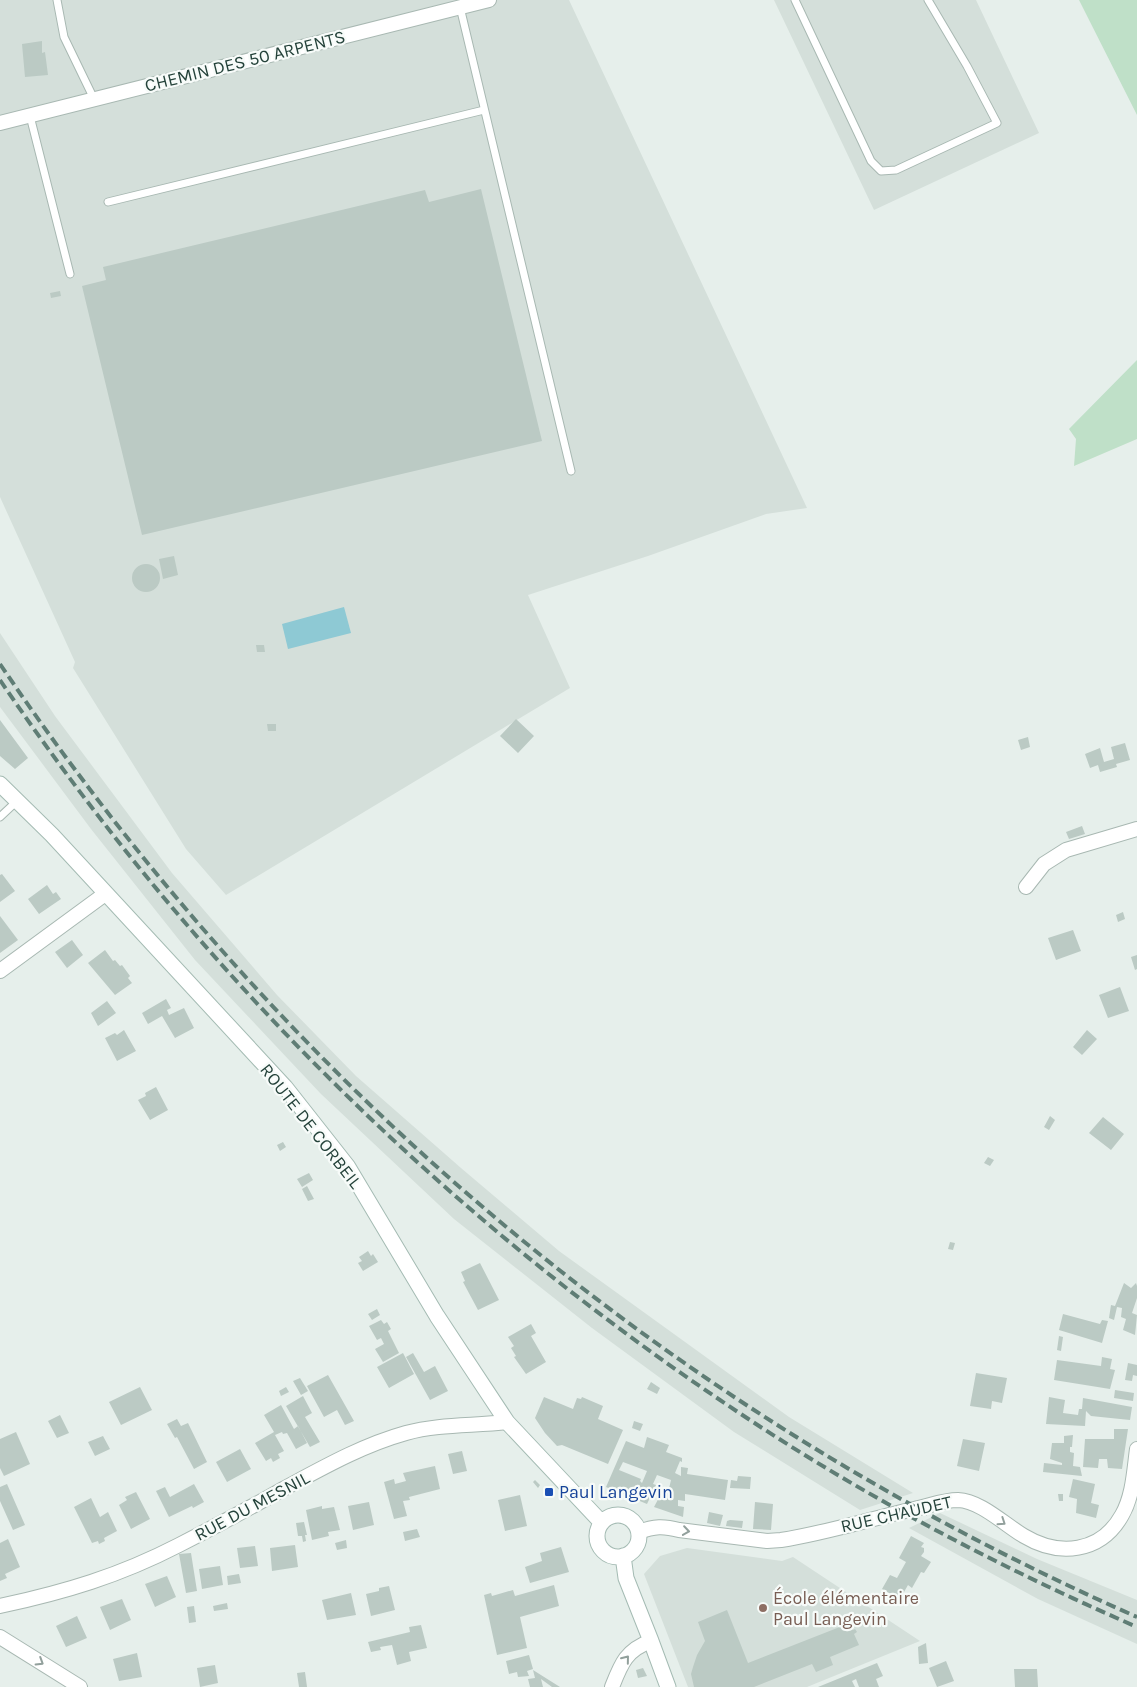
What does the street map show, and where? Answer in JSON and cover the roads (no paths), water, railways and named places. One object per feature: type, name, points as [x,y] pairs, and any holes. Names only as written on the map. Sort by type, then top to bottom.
[{"type":"main road","name":"ROUTE DE CORBEIL","points":[[0,784],[52,835],[285,1087],[348,1166],[437,1316],[507,1422],[602,1522]]},
{"type":"main road","points":[[613,1515],[627,1516],[633,1520],[639,1532],[639,1539],[634,1550],[623,1556],[610,1555],[600,1547],[597,1534],[602,1522],[613,1515]]},
{"type":"main road","points":[[623,1556],[626,1578],[668,1687]]},
{"type":"street","name":"CHEMIN DES 50 ARPENTS","points":[[0,123],[489,0]]},
{"type":"street","points":[[1026,887],[1044,864],[1066,850],[1137,829]]},
{"type":"street","points":[[0,971],[105,894]]},
{"type":"street","name":"RUE DU MESNIL","points":[[0,1606],[59,1592],[133,1567],[178,1546],[326,1466],[378,1442],[432,1427],[507,1422]]},
{"type":"street","name":"RUE CHAUDET","points":[[639,1532],[650,1528],[666,1526],[679,1530],[766,1541],[781,1540],[944,1501],[960,1500],[968,1501],[978,1506],[1024,1537],[1052,1549],[1069,1550],[1082,1548],[1106,1535],[1122,1516],[1131,1494],[1137,1449]]},
{"type":"street","points":[[0,1638],[80,1687]]},
{"type":"street","points":[[612,1687],[620,1664],[638,1646],[651,1641]]},
{"type":"lane","points":[[58,0],[64,37],[94,99]]},
{"type":"lane","points":[[795,0],[871,161],[881,171],[896,170],[997,123],[967,66],[928,0]]},
{"type":"lane","points":[[460,7],[571,471]]},
{"type":"lane","points":[[108,202],[484,110]]},
{"type":"lane","points":[[30,116],[70,274]]},
{"type":"lane","points":[[0,817],[17,801]]},
{"type":"water","points":[[344,607],[351,633],[288,649],[282,624]]},
{"type":"railway","points":[[0,664],[112,818],[233,963],[362,1097],[500,1222],[647,1336],[802,1440],[965,1534],[1137,1617]]},
{"type":"railway","points":[[0,680],[82,795],[170,905],[263,1010],[361,1109],[464,1204],[572,1293],[685,1376],[803,1454],[925,1525],[1009,1568],[1137,1627]]},
{"type":"place","name":"Paul Langevin","points":[[549,1492]]},
{"type":"place","name":"École élémentaire Paul Langevin","points":[[763,1608]]}]
